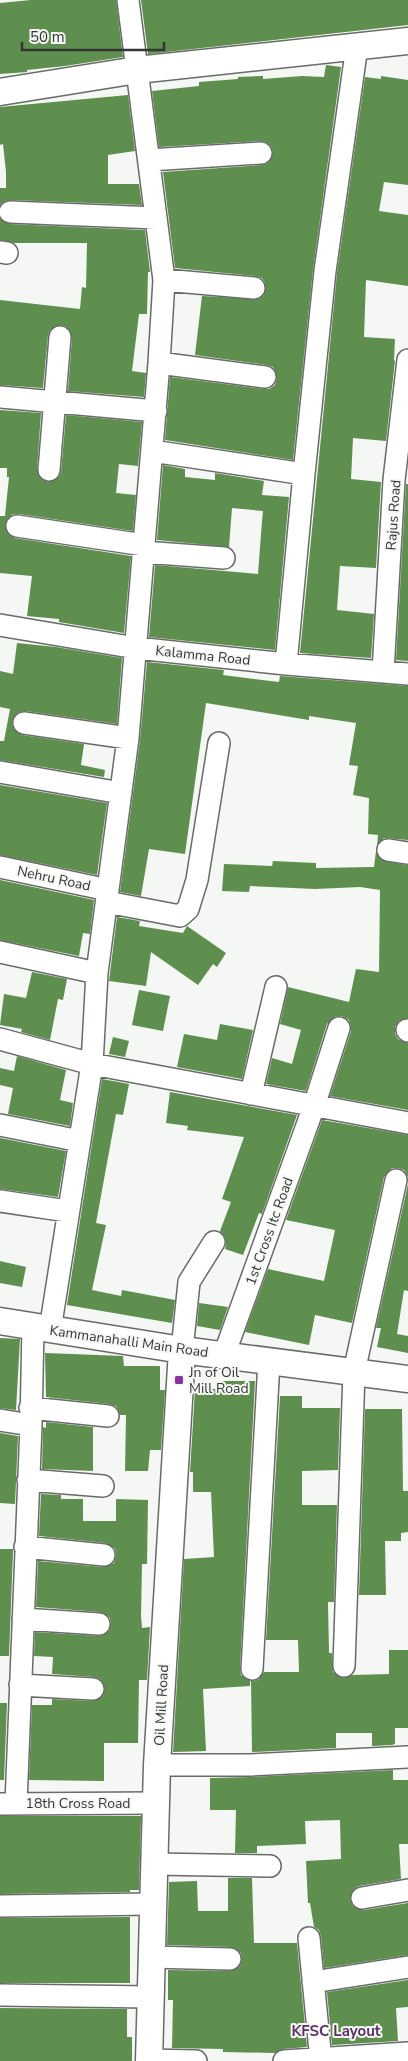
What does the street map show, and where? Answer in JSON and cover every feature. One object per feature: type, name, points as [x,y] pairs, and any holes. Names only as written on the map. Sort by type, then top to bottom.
[{"type":"street","points":[[8,1804],[20,1685],[31,1416],[41,1328],[68,1211],[92,1064],[97,973],[128,738],[156,410],[164,280],[128,0]]},
{"type":"street","points":[[0,92],[137,70],[408,41]]},
{"type":"street","points":[[286,664],[325,271],[357,46]]},
{"type":"street","points":[[149,160],[260,153]]},
{"type":"street","points":[[10,212],[156,218]]},
{"type":"street","points":[[164,280],[254,288]]},
{"type":"street","points":[[48,470],[60,337]]},
{"type":"street","name":"Rajus Road","points":[[383,672],[401,481],[408,360]]},
{"type":"street","points":[[159,363],[265,377]]},
{"type":"street","points":[[0,397],[156,410]]},
{"type":"street","points":[[152,451],[304,474]]},
{"type":"street","points":[[17,526],[144,549],[224,558]]},
{"type":"street","name":"Kalamma Road","points":[[0,625],[136,648],[286,664],[408,674]]},
{"type":"street","points":[[24,723],[128,738]]},
{"type":"street","name":"Nehru Road","points":[[0,867],[180,916],[188,909],[197,880],[219,743]]},
{"type":"street","points":[[0,772],[121,793]]},
{"type":"street","points":[[0,952],[97,973]]},
{"type":"street","points":[[251,1094],[276,986]]},
{"type":"street","name":"1st Cross Itc Road","points":[[224,1355],[314,1106],[339,1028]]},
{"type":"street","points":[[0,1039],[92,1064],[408,1123]]},
{"type":"street","points":[[0,1125],[80,1141]]},
{"type":"street","points":[[344,1666],[354,1372],[396,1180]]},
{"type":"street","points":[[0,1200],[68,1211]]},
{"type":"street","points":[[182,1350],[189,1282],[214,1242]]},
{"type":"street","name":"Kammanahalli Main Road","points":[[0,1321],[182,1350],[408,1379]]},
{"type":"street","name":"Oil Mill Road","points":[[149,2061],[157,1765],[182,1350]]},
{"type":"street","points":[[252,1669],[269,1361]]},
{"type":"street","points":[[0,1420],[31,1416],[108,1416]]},
{"type":"street","points":[[28,1480],[103,1486]]},
{"type":"street","points":[[25,1547],[104,1555]]},
{"type":"street","points":[[23,1619],[99,1624]]},
{"type":"street","points":[[20,1685],[93,1690]]},
{"type":"street","points":[[157,1765],[260,1764],[408,1757]]},
{"type":"street","name":"18th Cross Road","points":[[8,1804],[156,1803]]},
{"type":"street","points":[[154,1864],[270,1866]]},
{"type":"street","points":[[362,1898],[408,1890]]},
{"type":"street","points":[[0,1906],[153,1904]]},
{"type":"street","points":[[309,1938],[321,2060]]},
{"type":"street","points":[[151,1957],[230,1959]]},
{"type":"street","points":[[313,1982],[408,1967]]},
{"type":"street","points":[[0,1995],[150,1998]]},
{"type":"street","points":[[284,2061],[408,2053]]},
{"type":"street","points":[[149,2061],[196,2061]]},
{"type":"building","points":[[31,0],[116,0],[123,57],[27,70],[27,72],[0,74],[0,3]]},
{"type":"building","points":[[141,0],[408,0],[408,25],[148,54]]},
{"type":"building","points":[[326,65],[341,67],[313,270],[293,460],[165,440],[170,377],[263,389],[269,389],[275,385],[277,378],[273,367],[267,365],[195,355],[202,296],[259,299],[264,295],[265,283],[262,278],[255,276],[175,268],[163,172],[262,165],[268,163],[273,153],[271,146],[266,142],[260,141],[159,147],[152,91],[199,86],[199,82],[238,79],[238,77],[263,76],[263,79],[302,76],[324,77]]},
{"type":"building","points":[[381,76],[408,80],[408,185],[384,182],[379,211],[408,215],[408,286],[366,280],[364,337],[395,339],[395,361],[386,441],[353,438],[351,479],[381,482],[376,568],[340,566],[337,610],[374,614],[371,658],[300,653],[337,273],[365,77],[381,79]]},
{"type":"building","points":[[128,95],[135,151],[108,155],[108,184],[139,184],[142,205],[11,200],[5,201],[0,205],[0,188],[6,188],[6,172],[3,144],[0,145],[0,107]]},
{"type":"building","points":[[0,219],[9,224],[145,230],[150,272],[148,272],[147,314],[139,314],[132,371],[146,373],[144,397],[68,391],[72,338],[67,327],[61,325],[50,330],[48,335],[43,388],[0,385],[0,300],[80,309],[82,287],[86,288],[87,243],[15,243],[0,240]]},
{"type":"building","points":[[0,410],[41,413],[37,469],[42,480],[48,482],[59,477],[61,472],[66,415],[142,422],[138,466],[119,464],[116,493],[136,495],[133,531],[19,514],[13,514],[8,518],[5,525],[9,535],[15,538],[131,556],[124,633],[59,622],[59,619],[27,616],[32,576],[0,573],[0,516],[5,516],[9,477],[7,477],[7,468],[0,468]]},
{"type":"building","points":[[163,465],[185,469],[185,477],[215,480],[215,473],[264,481],[262,495],[289,497],[275,650],[149,637],[155,565],[258,574],[263,511],[232,508],[229,547],[157,540]]},
{"type":"building","points":[[406,484],[408,484],[408,661],[396,660]]},
{"type":"building","points":[[17,643],[56,647],[122,658],[117,724],[26,711],[19,712],[12,721],[13,728],[22,735],[84,744],[81,765],[105,770],[104,777],[0,760],[0,741],[4,741],[10,709],[0,707],[0,671],[13,674]]},
{"type":"building","points":[[147,662],[224,670],[223,675],[279,682],[280,676],[408,686],[408,840],[384,838],[377,846],[378,835],[368,834],[369,798],[353,795],[358,766],[349,765],[356,723],[309,716],[309,720],[206,703],[185,854],[149,849],[141,896],[120,892],[140,740]]},
{"type":"building","points":[[0,785],[107,803],[97,875],[0,855]]},
{"type":"building","points":[[376,851],[381,860],[408,865],[408,1018],[399,1021],[395,1027],[395,1034],[398,1039],[408,1043],[408,1110],[330,1096],[351,1031],[349,1020],[342,1016],[336,1016],[327,1024],[306,1091],[266,1084],[272,1058],[292,1064],[301,1030],[280,1024],[288,987],[349,1002],[356,969],[379,972],[380,890],[360,887],[315,889],[250,886],[249,892],[222,891],[224,864],[272,866],[273,861],[316,863],[316,868],[374,867]]},
{"type":"building","points":[[0,880],[94,900],[90,934],[83,933],[79,956],[0,940]]},
{"type":"building","points":[[117,917],[140,921],[139,926],[183,933],[187,926],[226,953],[217,967],[213,964],[198,985],[151,952],[146,986],[109,981]]},
{"type":"building","points":[[32,972],[67,979],[63,1000],[58,999],[50,1040],[21,1032],[22,1029],[0,1025],[4,994],[26,998]]},
{"type":"building","points":[[139,990],[170,996],[163,1031],[132,1025]]},
{"type":"building","points":[[220,1024],[253,1030],[242,1079],[177,1067],[184,1034],[217,1040]]},
{"type":"building","points":[[113,1037],[129,1041],[125,1057],[109,1054]]},
{"type":"building","points":[[17,1056],[66,1070],[60,1100],[73,1103],[70,1126],[8,1114],[13,1088],[0,1085],[0,1068],[14,1071]]},
{"type":"building","points":[[102,1079],[129,1084],[123,1115],[116,1114],[96,1223],[106,1225],[92,1290],[121,1296],[122,1290],[175,1300],[172,1323],[67,1305]]},
{"type":"building","points":[[170,1092],[297,1115],[262,1214],[259,1213],[243,1255],[225,1249],[225,1237],[220,1231],[231,1202],[222,1199],[244,1137],[187,1130],[188,1126],[166,1123]]},
{"type":"building","points":[[322,1120],[408,1135],[408,1177],[404,1170],[392,1168],[384,1177],[352,1323],[315,1315],[309,1345],[245,1332],[268,1269],[324,1281],[335,1230],[286,1220]]},
{"type":"building","points":[[0,1138],[66,1151],[58,1197],[0,1189]]},
{"type":"building","points":[[408,1184],[408,1291],[404,1290],[397,1334],[408,1336],[408,1353],[377,1347],[381,1328],[376,1328]]},
{"type":"building","points":[[0,1261],[26,1267],[22,1287],[0,1283]]},
{"type":"building","points":[[199,1303],[228,1307],[220,1330],[197,1326]]},
{"type":"building","points":[[0,1338],[20,1339],[16,1410],[0,1408]]},
{"type":"building","points":[[45,1353],[123,1356],[124,1366],[160,1366],[160,1390],[165,1390],[161,1450],[150,1450],[148,1471],[125,1471],[126,1415],[120,1415],[116,1406],[46,1397]]},
{"type":"building","points":[[219,1381],[255,1381],[240,1668],[241,1675],[250,1681],[250,1686],[203,1689],[206,1751],[173,1752],[184,1559],[214,1557],[211,1492],[193,1492],[193,1472],[190,1472],[195,1389],[219,1389]]},
{"type":"building","points":[[280,1396],[302,1396],[302,1408],[340,1408],[338,1470],[302,1471],[302,1505],[337,1505],[334,1602],[328,1602],[329,1653],[332,1653],[333,1672],[343,1678],[352,1675],[389,1674],[389,1650],[408,1650],[408,1728],[395,1728],[395,1744],[392,1745],[372,1746],[372,1733],[336,1733],[336,1748],[252,1752],[251,1681],[258,1680],[264,1672],[299,1672],[298,1640],[266,1640]]},
{"type":"building","points":[[365,1409],[402,1409],[403,1491],[408,1491],[408,1532],[401,1533],[401,1541],[385,1541],[386,1595],[359,1595]]},
{"type":"building","points":[[46,1422],[93,1427],[93,1471],[42,1469],[43,1427],[46,1428]]},
{"type":"building","points":[[0,1433],[18,1436],[15,1504],[0,1503]]},
{"type":"building","points":[[41,1494],[61,1495],[61,1499],[83,1499],[83,1521],[116,1521],[116,1499],[148,1500],[147,1564],[142,1564],[141,1616],[142,1628],[150,1627],[147,1680],[139,1680],[138,1743],[104,1743],[104,1781],[29,1780],[32,1705],[52,1705],[52,1699],[93,1701],[103,1696],[105,1689],[100,1679],[94,1677],[52,1674],[53,1657],[34,1656],[35,1632],[99,1636],[109,1631],[111,1624],[110,1618],[100,1612],[36,1607],[38,1561],[103,1567],[114,1563],[116,1556],[115,1549],[106,1543],[39,1536]]},
{"type":"building","points":[[0,1549],[13,1549],[9,1656],[0,1656]]},
{"type":"building","points":[[0,1703],[7,1703],[4,1780],[0,1780]]},
{"type":"building","points":[[393,1770],[393,1780],[408,1780],[408,1844],[399,1844],[401,1879],[359,1886],[354,1889],[350,1900],[353,1906],[364,1910],[408,1903],[408,1955],[324,1968],[321,1936],[319,1930],[314,1927],[310,1903],[308,1903],[306,1861],[341,1859],[340,1820],[305,1821],[306,1844],[257,1846],[257,1853],[235,1853],[236,1810],[210,1810],[210,1778]]},
{"type":"building","points":[[0,1816],[141,1816],[139,1890],[130,1890],[130,1892],[0,1894]]},
{"type":"building","points":[[228,1878],[252,1878],[254,1943],[297,1943],[307,2047],[283,2049],[275,2053],[223,2052],[223,2049],[172,2048],[173,2000],[168,2000],[168,1970],[230,1971],[240,1966],[242,1959],[241,1953],[231,1947],[167,1945],[169,1882],[197,1881],[198,1911],[228,1911]]},
{"type":"building","points":[[130,1917],[130,1983],[0,1983],[0,1918]]},
{"type":"building","points":[[408,1980],[408,2007],[396,2008],[398,2041],[332,2045],[327,1992]]},
{"type":"building","points":[[0,2008],[127,2009],[127,2037],[132,2037],[132,2061],[0,2061]]},
{"type":"place","name":"Jn of Oil Mill Road","points":[[179,1380]]},
{"type":"district","name":"KFSC Layout","points":[[336,2031]]}]
